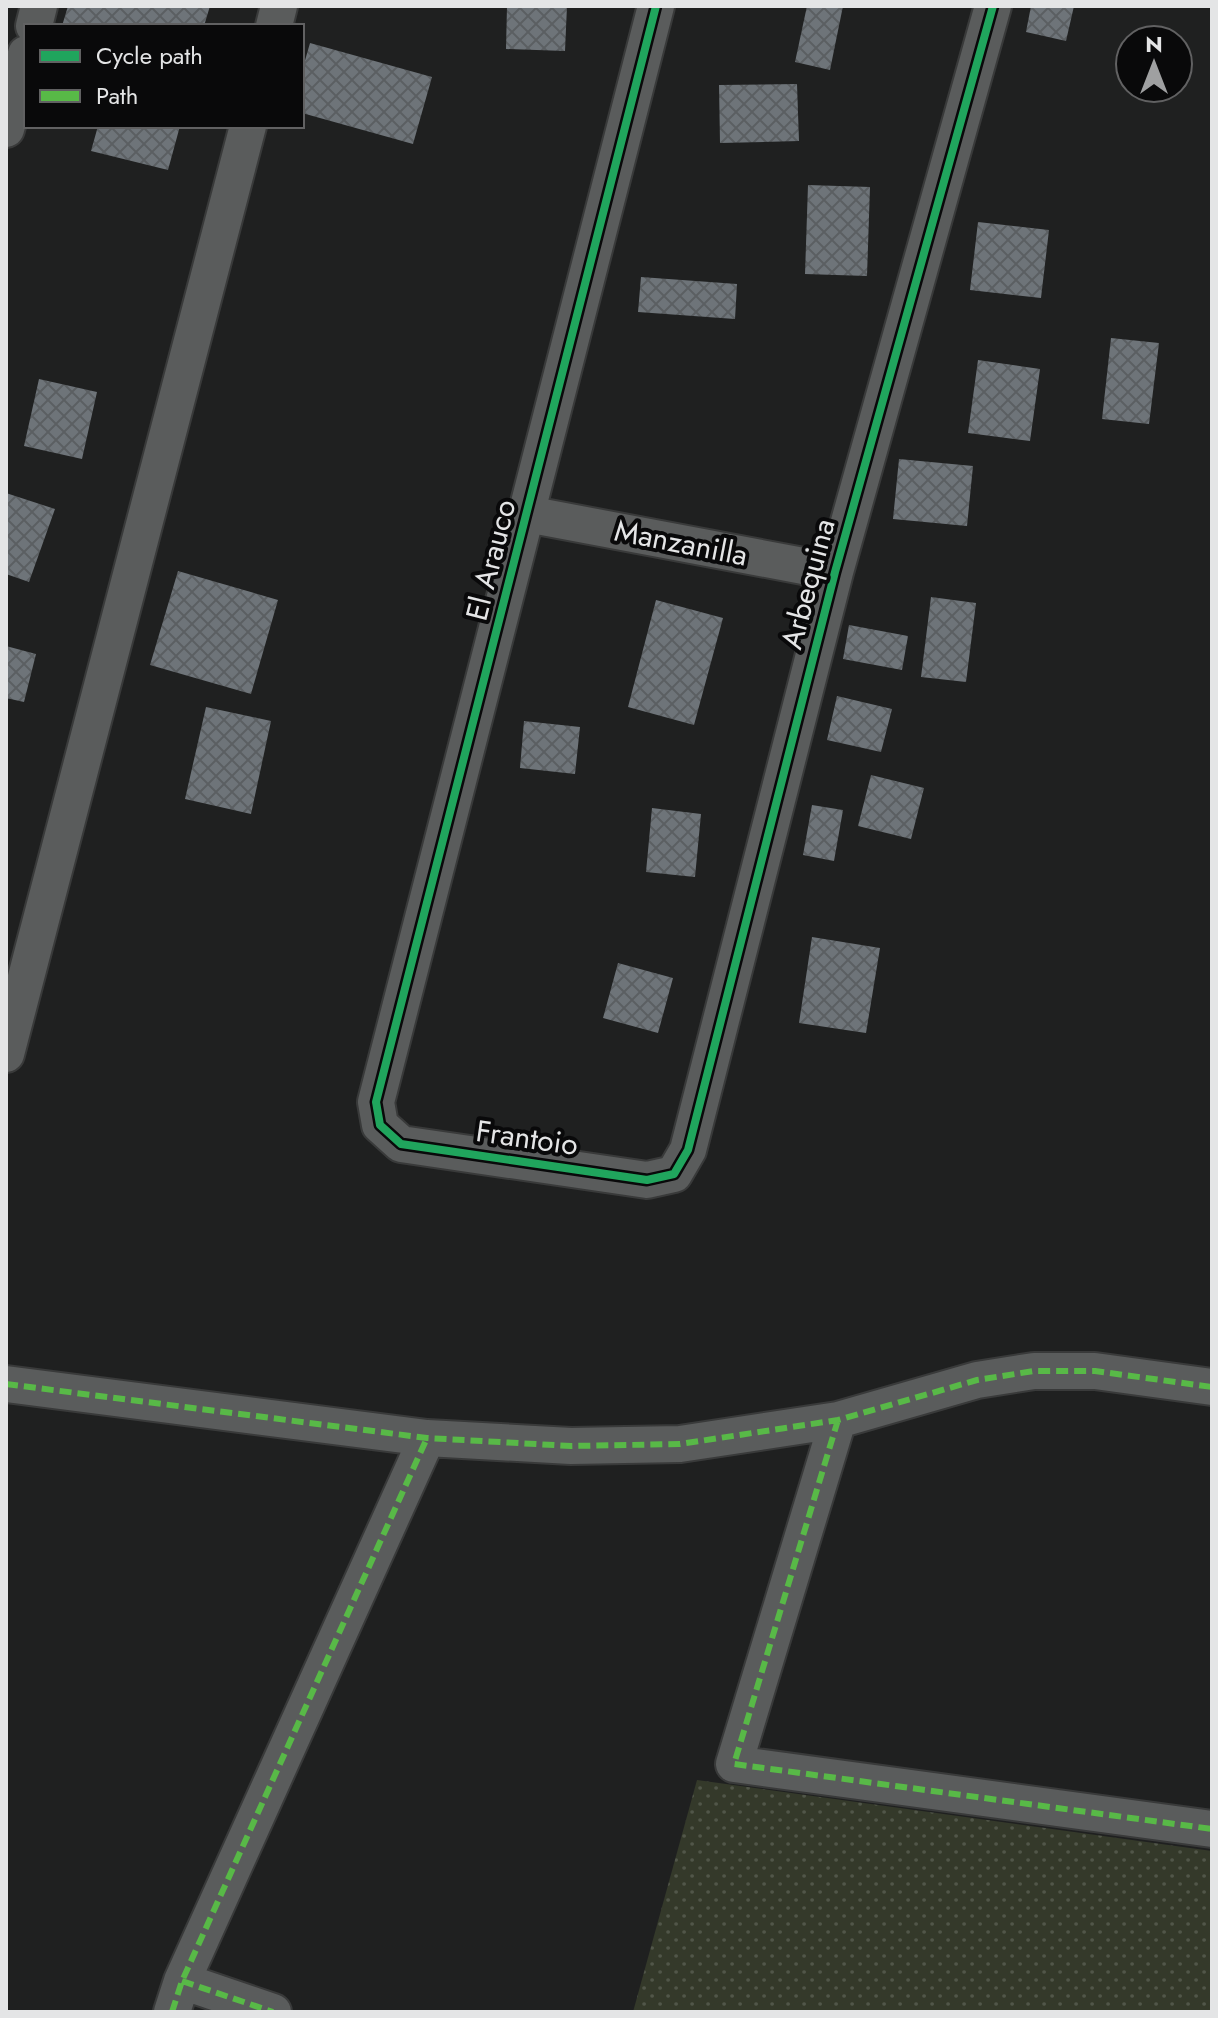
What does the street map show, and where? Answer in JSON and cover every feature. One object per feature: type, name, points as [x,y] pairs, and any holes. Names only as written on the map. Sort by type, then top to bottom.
[{"type":"street","name":"El Arauco","points":[[380,1125],[376,1102],[656,6]]},
{"type":"street","name":"Arbequina","points":[[674,1174],[688,1150],[835,572],[993,6]]},
{"type":"street","points":[[6,129],[24,62]]},
{"type":"street","points":[[6,1054],[247,128]]},
{"type":"street","name":"Manzanilla","points":[[527,514],[835,572]]},
{"type":"street","name":"Frantoio","points":[[380,1125],[401,1144],[647,1180],[674,1174]]},
{"type":"street","points":[[6,1384],[427,1438],[571,1446],[680,1444],[838,1420],[977,1380],[1034,1371],[1095,1371],[1212,1387]]},
{"type":"street","points":[[838,1420],[734,1764],[1212,1829]]},
{"type":"street","points":[[273,2012],[177,1997],[427,1438]]},
{"type":"green space","points":[[697,1780],[1212,1851],[1212,2012],[633,2012]]},
{"type":"building","points":[[68,6],[210,6],[205,24],[63,24]]},
{"type":"building","points":[[507,6],[567,6],[565,51],[506,49]]},
{"type":"building","points":[[807,6],[843,6],[830,70],[795,62]]},
{"type":"building","points":[[1031,6],[1074,6],[1066,41],[1026,32]]},
{"type":"building","points":[[310,43],[432,77],[413,144],[304,114],[304,64]]},
{"type":"building","points":[[797,84],[799,141],[720,143],[719,85]]},
{"type":"building","points":[[97,128],[179,128],[168,170],[91,151]]},
{"type":"building","points":[[808,185],[870,187],[867,276],[805,274]]},
{"type":"building","points":[[978,222],[1049,230],[1041,298],[970,290]]},
{"type":"building","points":[[641,277],[737,284],[735,319],[638,312]]},
{"type":"building","points":[[1111,338],[1159,343],[1149,424],[1102,419]]},
{"type":"building","points":[[978,360],[1040,369],[1030,441],[968,433]]},
{"type":"building","points":[[39,379],[97,392],[82,459],[24,446]]},
{"type":"building","points":[[899,459],[973,466],[967,526],[893,519]]},
{"type":"building","points":[[6,493],[55,509],[29,582],[6,574]]},
{"type":"building","points":[[178,571],[278,600],[251,694],[150,665]]},
{"type":"building","points":[[931,597],[976,603],[966,682],[921,677]]},
{"type":"building","points":[[656,600],[723,618],[694,725],[628,707]]},
{"type":"building","points":[[849,625],[908,636],[902,670],[843,659]]},
{"type":"building","points":[[6,646],[36,654],[24,702],[6,698]]},
{"type":"building","points":[[837,696],[892,709],[881,752],[827,740]]},
{"type":"building","points":[[206,707],[271,721],[251,814],[185,799]]},
{"type":"building","points":[[524,721],[580,727],[575,774],[520,768]]},
{"type":"building","points":[[871,775],[924,788],[911,839],[858,826]]},
{"type":"building","points":[[812,805],[843,810],[834,861],[803,855]]},
{"type":"building","points":[[652,808],[701,814],[695,877],[646,872]]},
{"type":"building","points":[[812,937],[880,948],[866,1033],[799,1023]]},
{"type":"building","points":[[618,963],[673,978],[658,1033],[603,1018]]},
{"type":"marked path","points":[[6,1384],[427,1438],[571,1446],[680,1444],[838,1420],[977,1380],[1034,1371],[1095,1371],[1212,1387]]},
{"type":"marked path","points":[[838,1420],[734,1764],[1212,1829]]},
{"type":"marked path","points":[[172,2012],[182,1981],[427,1438]]},
{"type":"marked path","points":[[182,1981],[273,2012]]},
{"type":"cycle path","points":[[656,6],[376,1102],[380,1125],[401,1144],[647,1180],[674,1174],[688,1150],[835,572],[993,6]]}]
